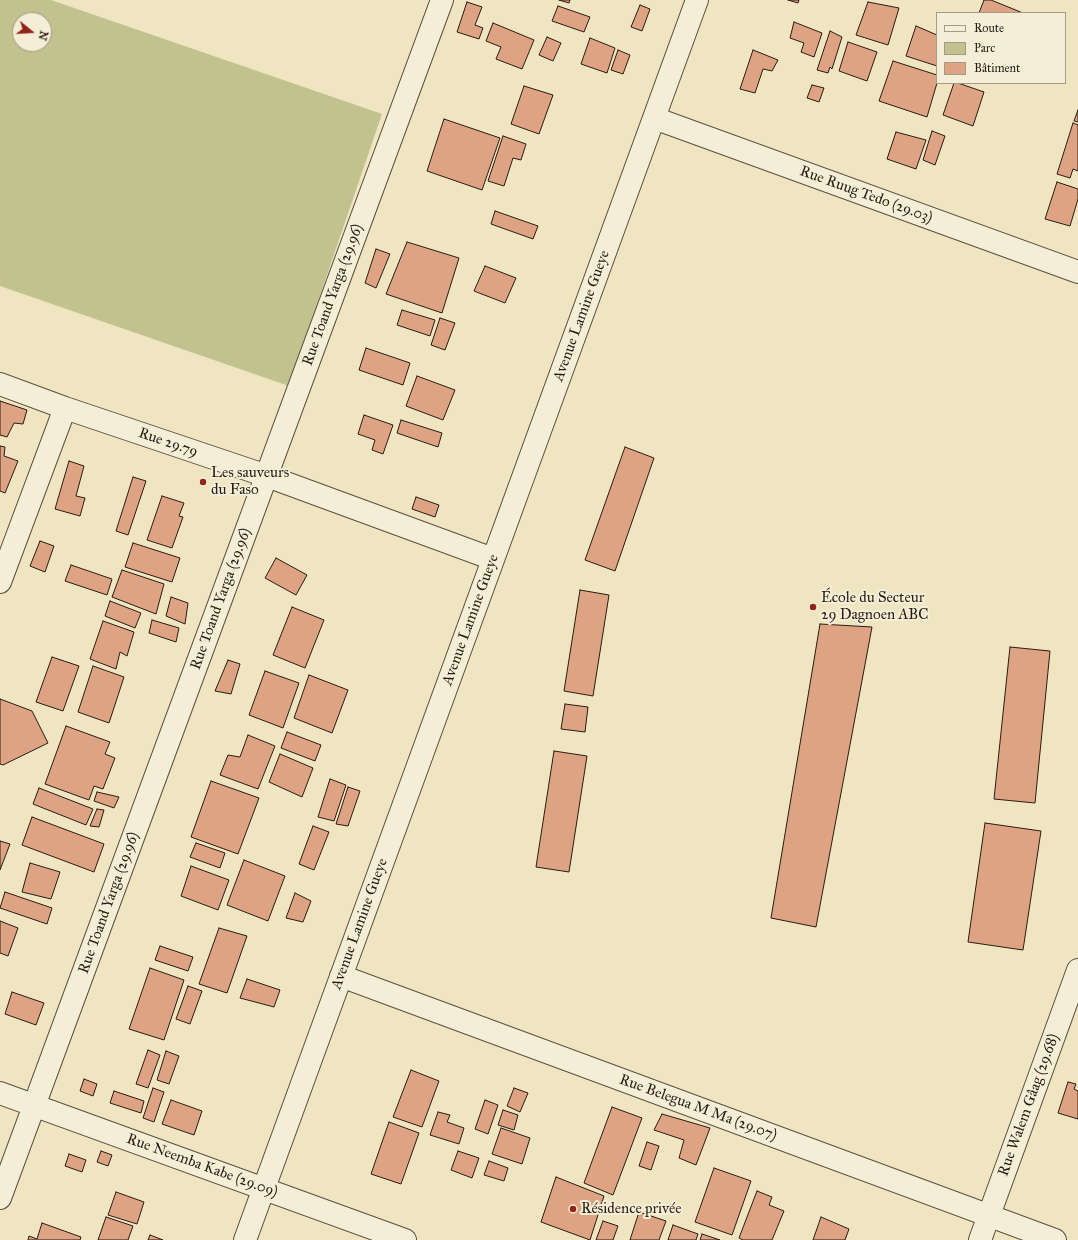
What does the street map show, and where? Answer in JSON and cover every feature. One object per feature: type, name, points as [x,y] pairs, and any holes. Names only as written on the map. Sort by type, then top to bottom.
[{"type":"street","name":"Rue Toand Yarga (29.96)","points":[[0,1198],[442,0]]},
{"type":"street","name":"Avenue Lamine Gueye","points":[[245,1240],[697,0]]},
{"type":"street","name":"Rue Ruug Tedo (29.03)","points":[[654,118],[1078,272]]},
{"type":"street","name":"Rue 29.79","points":[[0,384],[65,408],[267,476],[493,560]]},
{"type":"street","points":[[0,582],[65,408]]},
{"type":"street","name":"Rue Belegua M Ma (29.07)","points":[[341,976],[1055,1240]]},
{"type":"street","name":"Rue Walem Gâag (29.68)","points":[[980,1240],[1077,978]]},
{"type":"street","name":"Rue Neemba Kabe (29.09)","points":[[0,1093],[404,1240]]},
{"type":"green space","points":[[0,0],[51,0],[382,114],[289,386],[0,286]]},
{"type":"building","points":[[559,0],[570,0],[569,3]]},
{"type":"building","points":[[788,0],[799,0],[798,3]]},
{"type":"building","points":[[984,0],[991,0],[1021,12],[979,12]]},
{"type":"building","points":[[467,2],[482,7],[475,25],[483,28],[479,39],[457,32]]},
{"type":"building","points":[[868,2],[899,8],[888,45],[856,35]]},
{"type":"building","points":[[640,5],[650,9],[642,31],[631,27]]},
{"type":"building","points":[[558,6],[590,17],[584,32],[552,21]]},
{"type":"building","points":[[794,22],[822,33],[814,57],[801,52],[804,43],[790,38]]},
{"type":"building","points":[[493,23],[534,40],[522,69],[496,59],[501,47],[486,41]]},
{"type":"building","points":[[916,26],[936,35],[936,66],[906,56]]},
{"type":"building","points":[[830,31],[842,37],[832,69],[830,67],[828,73],[817,70]]},
{"type":"building","points":[[547,37],[561,43],[553,61],[539,55]]},
{"type":"building","points":[[590,38],[615,48],[607,73],[581,64]]},
{"type":"building","points":[[848,42],[877,52],[867,81],[839,71]]},
{"type":"building","points":[[618,50],[630,55],[623,74],[611,70]]},
{"type":"building","points":[[753,50],[778,60],[772,71],[763,69],[755,93],[740,89]]},
{"type":"building","points":[[893,61],[936,75],[937,84],[927,117],[879,101]]},
{"type":"building","points":[[954,84],[961,84],[984,92],[973,126],[943,115]]},
{"type":"building","points":[[812,85],[824,88],[819,102],[807,98]]},
{"type":"building","points":[[524,86],[553,95],[539,134],[511,124]]},
{"type":"building","points":[[1078,110],[1078,122],[1074,121]]},
{"type":"building","points":[[444,119],[500,138],[482,190],[427,171]]},
{"type":"building","points":[[1073,123],[1078,125],[1078,171],[1073,169],[1070,178],[1057,174]]},
{"type":"building","points":[[932,131],[945,136],[935,165],[923,160]]},
{"type":"building","points":[[896,132],[926,140],[916,169],[887,159]]},
{"type":"building","points":[[503,136],[526,144],[521,160],[513,158],[504,186],[488,181]]},
{"type":"building","points":[[1057,182],[1078,189],[1078,199],[1070,226],[1045,219]]},
{"type":"building","points":[[495,211],[538,226],[533,239],[491,224]]},
{"type":"building","points":[[407,242],[459,258],[442,313],[386,294]]},
{"type":"building","points":[[376,249],[390,254],[376,288],[365,283]]},
{"type":"building","points":[[485,266],[516,278],[505,303],[474,291]]},
{"type":"building","points":[[402,310],[435,320],[430,336],[397,325]]},
{"type":"building","points":[[440,318],[455,323],[445,350],[431,345]]},
{"type":"building","points":[[366,348],[410,363],[403,385],[359,370]]},
{"type":"building","points":[[417,376],[455,390],[443,420],[406,406]]},
{"type":"building","points":[[0,401],[27,410],[23,424],[14,423],[7,437],[0,435]]},
{"type":"building","points":[[364,415],[393,425],[383,454],[372,450],[375,440],[358,434]]},
{"type":"building","points":[[401,420],[442,433],[438,447],[397,433]]},
{"type":"building","points":[[0,446],[5,447],[4,456],[18,461],[5,493],[0,491]]},
{"type":"building","points":[[625,447],[654,458],[615,571],[585,560]]},
{"type":"building","points":[[69,461],[84,466],[76,496],[85,498],[80,516],[55,509]]},
{"type":"building","points":[[133,477],[146,481],[128,535],[116,531]]},
{"type":"building","points":[[162,496],[184,503],[179,516],[183,517],[172,548],[147,540]]},
{"type":"building","points":[[416,497],[439,505],[435,517],[412,509]]},
{"type":"building","points":[[40,541],[54,546],[45,572],[30,566]]},
{"type":"building","points":[[133,543],[180,558],[172,582],[125,567]]},
{"type":"building","points":[[276,558],[307,575],[296,595],[265,578]]},
{"type":"building","points":[[71,565],[112,579],[107,595],[65,581]]},
{"type":"building","points":[[122,570],[164,584],[156,614],[112,597]]},
{"type":"building","points":[[580,590],[609,595],[593,696],[564,691]]},
{"type":"building","points":[[171,597],[188,603],[185,624],[166,616]]},
{"type":"building","points":[[110,601],[141,613],[135,628],[105,616]]},
{"type":"building","points":[[292,607],[324,620],[305,668],[273,655]]},
{"type":"building","points":[[152,620],[179,628],[176,642],[149,633]]},
{"type":"building","points":[[103,621],[134,632],[127,656],[120,652],[116,669],[90,659]]},
{"type":"building","points":[[820,624],[872,627],[816,927],[771,918]]},
{"type":"building","points":[[1010,647],[1050,651],[1035,803],[994,799]]},
{"type":"building","points":[[52,657],[79,666],[63,711],[36,702]]},
{"type":"building","points":[[228,660],[240,664],[231,694],[215,691]]},
{"type":"building","points":[[93,666],[124,677],[109,723],[78,712]]},
{"type":"building","points":[[265,671],[299,683],[283,728],[249,715]]},
{"type":"building","points":[[309,675],[348,690],[332,733],[294,718]]},
{"type":"building","points":[[0,699],[32,711],[48,743],[3,765],[0,764]]},
{"type":"building","points":[[565,704],[588,707],[585,732],[561,729]]},
{"type":"building","points":[[66,726],[110,742],[105,754],[115,758],[103,789],[94,786],[89,800],[45,784]]},
{"type":"building","points":[[287,732],[321,745],[315,761],[281,748]]},
{"type":"building","points":[[248,735],[275,746],[258,789],[220,775],[228,755],[240,757]]},
{"type":"building","points":[[554,751],[587,756],[569,872],[536,867]]},
{"type":"building","points":[[280,754],[313,768],[302,797],[269,782]]},
{"type":"building","points":[[330,779],[346,785],[334,821],[318,817]]},
{"type":"building","points":[[211,781],[259,798],[238,854],[191,837]]},
{"type":"building","points":[[348,787],[360,791],[348,826],[336,824]]},
{"type":"building","points":[[39,788],[93,809],[86,825],[33,804]]},
{"type":"building","points":[[97,792],[119,797],[114,808],[94,801]]},
{"type":"building","points":[[97,809],[104,810],[99,827],[90,826]]},
{"type":"building","points":[[32,817],[104,844],[94,872],[22,845]]},
{"type":"building","points":[[985,823],[1041,831],[1023,950],[968,942]]},
{"type":"building","points":[[313,826],[329,832],[314,870],[299,864]]},
{"type":"building","points":[[0,841],[10,844],[0,870]]},
{"type":"building","points":[[196,843],[225,853],[220,868],[190,857]]},
{"type":"building","points":[[244,860],[285,876],[268,921],[227,905]]},
{"type":"building","points":[[30,863],[60,872],[51,899],[22,892]]},
{"type":"building","points":[[191,866],[229,880],[218,910],[181,896]]},
{"type":"building","points":[[5,892],[52,908],[47,924],[0,908]]},
{"type":"building","points":[[295,893],[311,901],[303,922],[286,918]]},
{"type":"building","points":[[0,921],[18,928],[8,956],[0,953]]},
{"type":"building","points":[[219,928],[247,936],[227,993],[199,984]]},
{"type":"building","points":[[160,946],[193,957],[188,971],[155,960]]},
{"type":"building","points":[[150,968],[184,980],[164,1040],[129,1029]]},
{"type":"building","points":[[247,979],[280,990],[274,1007],[240,998]]},
{"type":"building","points":[[188,986],[202,991],[190,1024],[176,1019]]},
{"type":"building","points":[[12,992],[44,1003],[36,1025],[5,1014]]},
{"type":"building","points":[[148,1050],[160,1055],[148,1088],[136,1084]]},
{"type":"building","points":[[166,1051],[179,1056],[169,1084],[157,1080]]},
{"type":"building","points":[[411,1070],[439,1081],[422,1127],[393,1117]]},
{"type":"building","points":[[84,1079],[97,1084],[93,1096],[80,1091]]},
{"type":"building","points":[[1068,1082],[1076,1084],[1074,1089],[1078,1091],[1078,1119],[1058,1113]]},
{"type":"building","points":[[153,1088],[164,1092],[154,1122],[143,1118]]},
{"type":"building","points":[[514,1088],[528,1093],[520,1112],[507,1106]]},
{"type":"building","points":[[114,1091],[144,1101],[141,1113],[110,1103]]},
{"type":"building","points":[[171,1100],[202,1111],[194,1135],[162,1124]]},
{"type":"building","points":[[485,1100],[498,1105],[488,1134],[475,1129]]},
{"type":"building","points":[[612,1107],[642,1118],[613,1195],[584,1183]]},
{"type":"building","points":[[503,1110],[518,1115],[514,1130],[498,1125]]},
{"type":"building","points":[[438,1112],[450,1115],[447,1122],[464,1128],[459,1144],[430,1135]]},
{"type":"building","points":[[662,1114],[710,1128],[696,1165],[679,1158],[684,1140],[654,1130]]},
{"type":"building","points":[[389,1122],[419,1133],[401,1184],[371,1174]]},
{"type":"building","points":[[501,1128],[530,1138],[522,1164],[492,1154]]},
{"type":"building","points":[[647,1142],[659,1146],[651,1170],[639,1166]]},
{"type":"building","points":[[101,1151],[112,1155],[108,1166],[97,1162]]},
{"type":"building","points":[[458,1151],[479,1158],[472,1178],[451,1170]]},
{"type":"building","points":[[69,1154],[86,1160],[82,1172],[65,1166]]},
{"type":"building","points":[[489,1161],[508,1168],[504,1181],[484,1175]]},
{"type":"building","points":[[714,1168],[751,1181],[732,1235],[695,1222]]},
{"type":"building","name":"Résidence privée","points":[[556,1177],[604,1196],[590,1240],[541,1222]]},
{"type":"building","points":[[757,1191],[772,1197],[769,1205],[784,1211],[772,1240],[743,1240],[739,1238]]},
{"type":"building","points":[[116,1192],[144,1202],[137,1224],[108,1215]]},
{"type":"building","points":[[639,1212],[666,1221],[659,1240],[630,1240]]},
{"type":"building","points":[[106,1217],[133,1226],[128,1240],[98,1240]]},
{"type":"building","points":[[821,1217],[849,1229],[845,1240],[813,1240]]},
{"type":"building","points":[[603,1221],[618,1226],[613,1240],[596,1240]]},
{"type":"building","points":[[42,1223],[81,1237],[80,1240],[28,1240],[29,1236],[37,1239]]},
{"type":"building","points":[[673,1225],[698,1234],[696,1240],[668,1240]]},
{"type":"building","points":[[702,1234],[720,1240],[700,1240]]},
{"type":"building","points":[[150,1235],[163,1240],[148,1240]]},
{"type":"place","name":"Les sauveurs du Faso","points":[[203,482]]},
{"type":"place","name":"École du Secteur 29 Dagnoen ABC","points":[[813,607]]},
{"type":"place","name":"Résidence privée","points":[[573,1209]]}]
